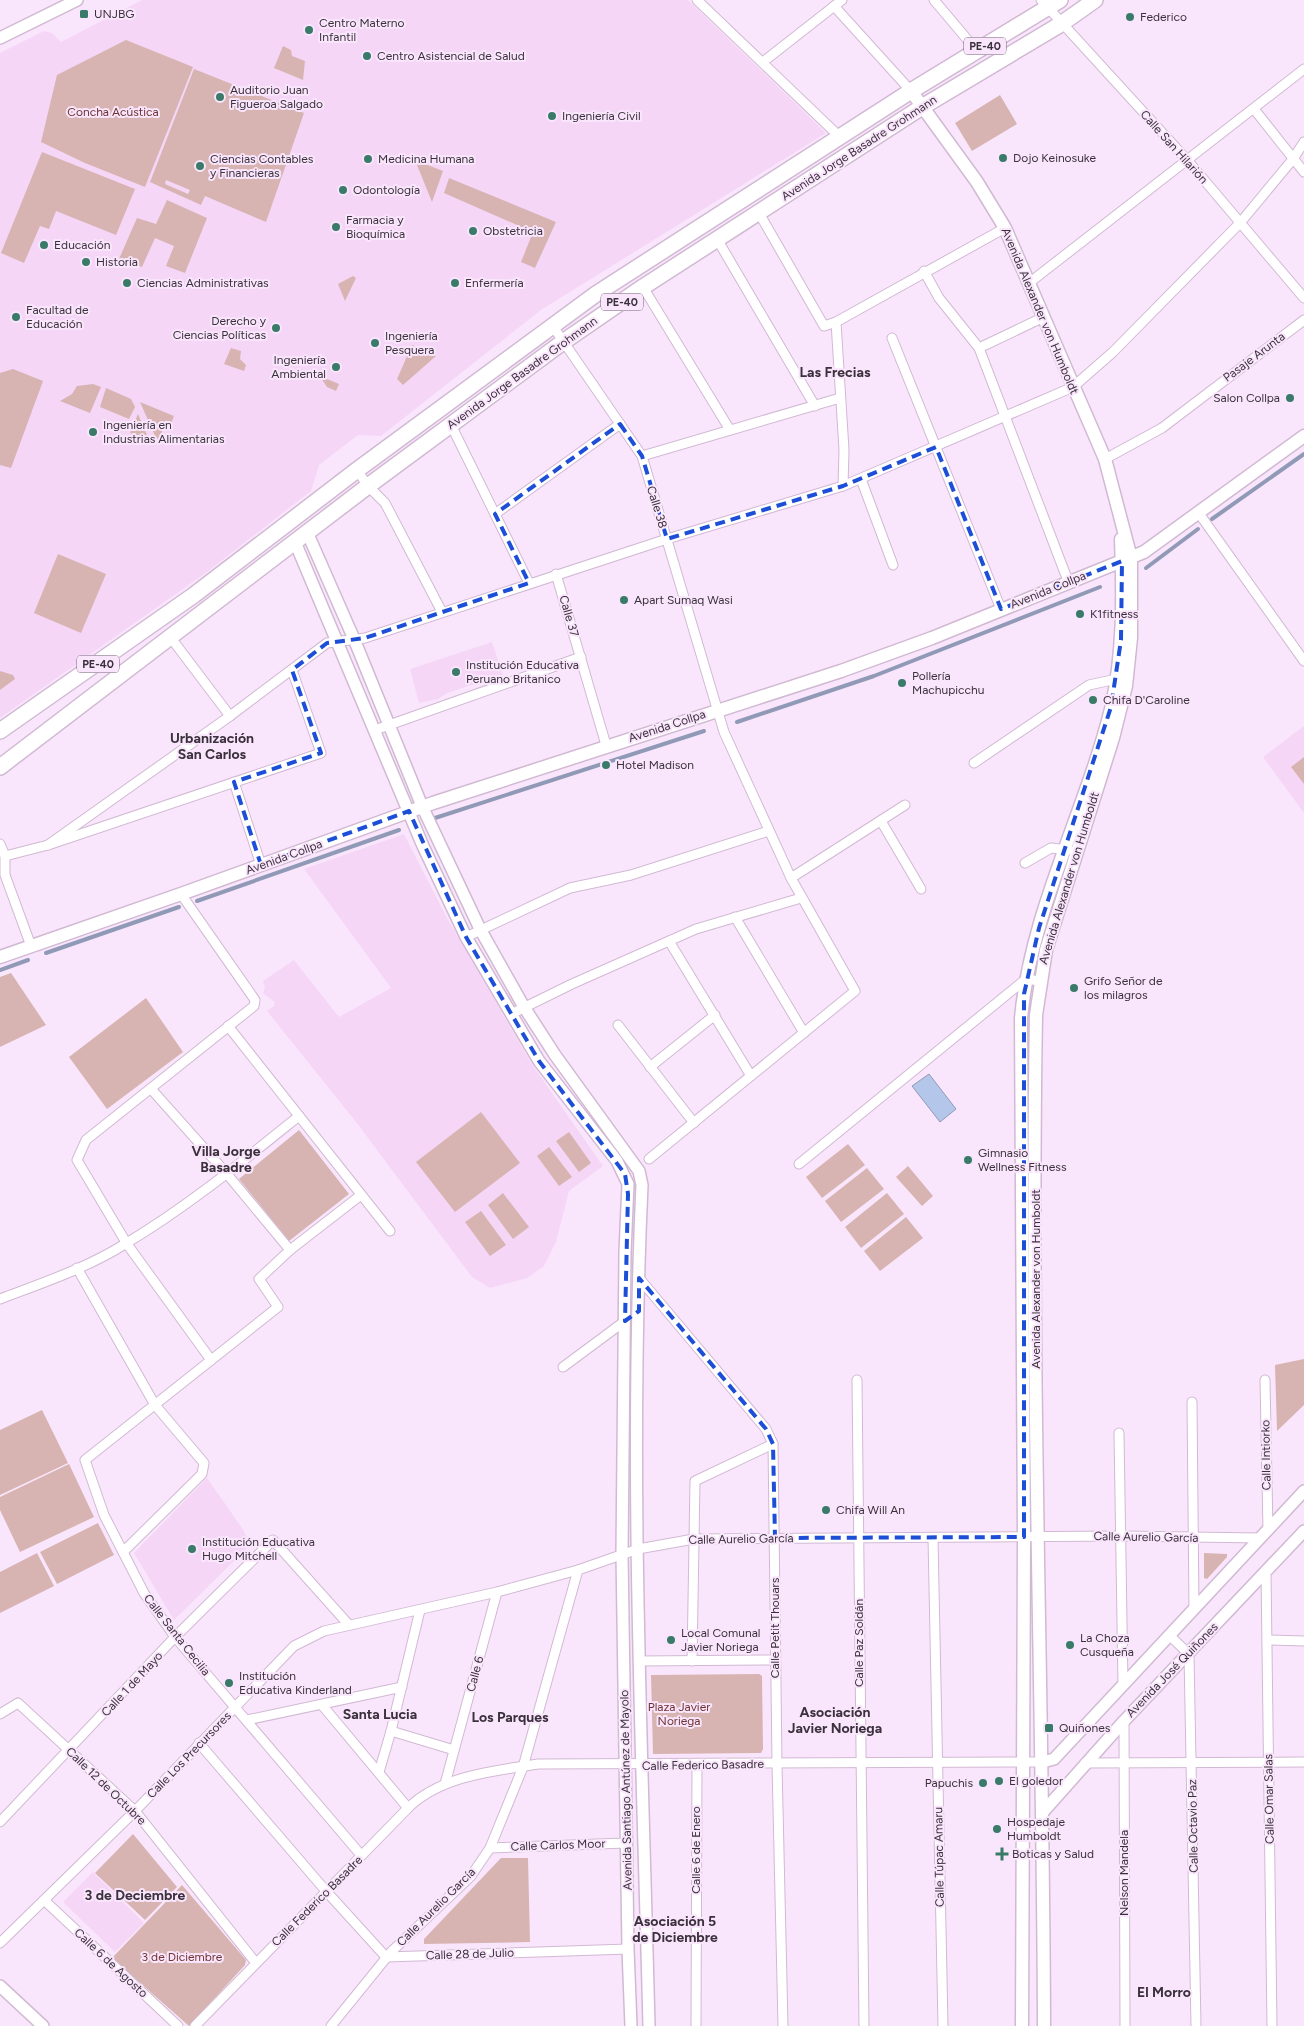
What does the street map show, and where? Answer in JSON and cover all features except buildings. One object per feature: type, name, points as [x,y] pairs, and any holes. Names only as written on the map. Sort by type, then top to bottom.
[{"type":"highway","name":"Avenida Jorge Basadre Grohmann","points":[[0,767],[90,696],[172,638],[368,486],[563,342],[643,287],[922,107],[1061,24],[1095,0]]},
{"type":"highway","name":"Avenida Jorge Basadre Grohmann","points":[[0,732],[194,595],[357,470],[552,326],[632,270],[1050,3]]},
{"type":"highway","points":[[0,743],[71,683]]},
{"type":"highway","points":[[0,755],[90,696]]},
{"type":"main road","name":"Avenida Alexander von Humboldt","points":[[911,92],[977,182],[1005,228],[1105,459],[1120,516],[1127,560],[1131,638],[1122,678],[1113,738],[1037,935],[1026,979],[1021,1033],[1023,1249],[1030,1537],[1043,1762],[1044,2026]]},
{"type":"main road","name":"Avenida Collpa","points":[[0,957],[181,894],[422,806],[606,745],[866,663],[1068,581],[1127,560],[1144,552],[1304,436]]},
{"type":"main road","name":"Avenida Alexander von Humboldt","points":[[1022,2026],[1021,1762],[1030,1537],[1036,1249],[1036,1032],[1040,981],[1070,851]]},
{"type":"main road","points":[[1023,1249],[1036,1249]]},
{"type":"street","points":[[0,38],[77,0]]},
{"type":"street","points":[[763,62],[842,0]]},
{"type":"street","points":[[934,0],[977,51]]},
{"type":"street","points":[[700,1],[841,138]]},
{"type":"street","name":"Calle San Hilarión","points":[[1050,3],[1061,24],[1188,161],[1304,298]]},
{"type":"street","name":"Avenida Alexander von Humboldt","points":[[834,6],[911,92]]},
{"type":"street","points":[[1030,283],[1188,161],[1304,68]]},
{"type":"street","points":[[1254,109],[1304,172]]},
{"type":"street","points":[[48,845],[230,716],[328,643],[338,640],[365,638],[529,582],[843,486],[1073,387],[1113,352],[1240,223],[1293,159],[1304,142]]},
{"type":"street","points":[[758,213],[824,326],[836,322],[924,271],[1005,228]]},
{"type":"street","points":[[717,239],[815,406]]},
{"type":"street","points":[[924,271],[939,298],[979,348],[1068,581]]},
{"type":"street","points":[[643,287],[730,430]]},
{"type":"street","points":[[979,348],[1044,317]]},
{"type":"street","name":"Pasaje Arunta","points":[[1105,459],[1162,428],[1304,320]]},
{"type":"street","points":[[836,322],[843,486]]},
{"type":"street","name":"Calle 38","points":[[552,326],[642,456],[730,745],[801,898],[855,991],[804,1033]]},
{"type":"street","points":[[892,338],[1001,609]]},
{"type":"street","points":[[642,456],[840,398]]},
{"type":"street","points":[[495,514],[620,424]]},
{"type":"street","points":[[451,425],[529,582]]},
{"type":"street","points":[[357,470],[368,486],[385,503],[442,612]]},
{"type":"street","points":[[861,479],[893,565]]},
{"type":"street","points":[[1198,512],[1304,661]]},
{"type":"street","name":"Avenida Santiago Antúnez de Mayolo","points":[[301,537],[354,639],[422,806],[480,929],[524,1007],[554,1055],[639,1171],[642,1185],[639,1278],[638,1549],[649,2026]]},
{"type":"street","name":"Avenida Santiago Antúnez de Mayolo","points":[[301,537],[338,640],[375,730],[436,876],[466,937],[538,1061],[625,1174],[628,1194],[625,1252],[622,1554],[628,1949],[631,2026]]},
{"type":"street","name":"Calle 37","points":[[556,574],[606,745]]},
{"type":"street","points":[[172,638],[230,716]]},
{"type":"street","points":[[375,730],[581,657]]},
{"type":"street","points":[[5,856],[48,845],[321,752],[292,670]]},
{"type":"street","points":[[974,763],[1089,685],[1122,678]]},
{"type":"street","points":[[234,782],[261,865]]},
{"type":"street","points":[[791,878],[905,805]]},
{"type":"street","points":[[881,821],[921,889]]},
{"type":"street","points":[[466,937],[570,888],[631,875],[769,831]]},
{"type":"street","points":[[0,844],[5,856],[5,875],[31,946]]},
{"type":"street","points":[[1025,863],[1052,848],[1070,851]]},
{"type":"street","points":[[181,894],[255,1000],[252,1010],[228,1026],[152,1090],[86,1140],[77,1160],[127,1244],[211,1360]]},
{"type":"street","points":[[511,1014],[696,929],[801,898]]},
{"type":"street","points":[[650,1159],[804,1033],[735,917]]},
{"type":"street","points":[[669,941],[751,1076]]},
{"type":"street","points":[[799,1164],[1026,979],[1040,981]]},
{"type":"street","points":[[650,1067],[715,1015]]},
{"type":"street","points":[[618,1025],[694,1123]]},
{"type":"street","points":[[228,1026],[390,1231]]},
{"type":"street","points":[[152,1090],[227,1174],[290,1250]]},
{"type":"street","points":[[0,1299],[77,1268],[127,1244],[163,1221],[227,1174],[299,1116]]},
{"type":"street","points":[[156,1406],[278,1307],[259,1279],[290,1250],[361,1195]]},
{"type":"street","points":[[77,1268],[156,1406],[203,1461],[204,1466],[202,1474],[123,1552]]},
{"type":"street","name":"Calle Petit Thouars","points":[[639,1278],[766,1429],[773,1444],[776,1538],[775,1660],[784,2026]]},
{"type":"street","points":[[563,1367],[639,1312]]},
{"type":"street","name":"Calle Paz Soldán","points":[[857,1380],[864,2026]]},
{"type":"street","name":"Calle Intiorko","points":[[1264,1534],[1265,1380]]},
{"type":"street","points":[[1192,1402],[1194,1609]]},
{"type":"street","name":"Calle Santa Cecilia","points":[[156,1406],[85,1460],[104,1515],[144,1593],[175,1637],[362,1856]]},
{"type":"street","points":[[1118,1433],[1123,1685]]},
{"type":"street","points":[[692,1661],[695,1481],[773,1444]]},
{"type":"street","name":"Avenida José Quiñones","points":[[1043,1762],[1054,1759],[1264,1534],[1302,1496]]},
{"type":"street","name":"Avenida José Quiñones","points":[[1043,1812],[1124,1721],[1304,1531]]},
{"type":"street","name":"Calle Aurelio García","points":[[330,2026],[386,1957],[471,1876],[490,1848],[523,1767],[578,1570],[638,1549],[694,1539],[858,1536],[933,1538],[1193,1537],[1264,1534]]},
{"type":"street","name":"Calle Túpac Amaru","points":[[933,1538],[943,2026]]},
{"type":"street","name":"Calle 1 de Mayo","points":[[0,1822],[175,1637],[273,1540],[283,1548],[300,1572],[349,1625]]},
{"type":"street","name":"Calle Los Precursores","points":[[0,1943],[135,1811],[294,1646],[312,1635],[349,1625],[497,1592],[578,1570]]},
{"type":"street","name":"Calle Omar Salas","points":[[1266,1572],[1272,2026]]},
{"type":"street","name":"Calle 6","points":[[445,1784],[497,1592]]},
{"type":"street","points":[[379,1772],[391,1732],[420,1610]]},
{"type":"street","points":[[1169,1635],[1189,1654]]},
{"type":"street","points":[[1267,1640],[1304,1641]]},
{"type":"street","name":"Calle Octavio Paz","points":[[1189,1654],[1196,2026]]},
{"type":"street","points":[[640,1661],[775,1660]]},
{"type":"street","points":[[247,1720],[402,1688]]},
{"type":"street","name":"Calle 12 de Octubre","points":[[0,1714],[18,1703],[135,1811],[256,1963]]},
{"type":"street","points":[[322,1705],[408,1808]]},
{"type":"street","name":"Nelson Mandela","points":[[1124,1721],[1125,2026]]},
{"type":"street","points":[[391,1732],[454,1750]]},
{"type":"street","points":[[199,1743],[326,1892],[386,1957]]},
{"type":"street","name":"Calle Federico Basadre","points":[[195,2026],[408,1808],[423,1794],[445,1784],[499,1770],[538,1764],[697,1765],[1043,1762]]},
{"type":"street","points":[[1085,1763],[1304,1762]]},
{"type":"street","name":"Calle 6 de Enero","points":[[696,2026],[697,1765]]},
{"type":"street","name":"Calle Carlos Moor","points":[[490,1848],[626,1843]]},
{"type":"street","name":"Calle 6 de Agosto","points":[[44,1900],[178,2026]]},
{"type":"street","name":"Calle 28 de Julio","points":[[386,1957],[628,1949]]},
{"type":"street","points":[[0,1986],[43,2026]]},
{"type":"highlighted area","points":[[620,424],[642,456],[667,539],[843,486],[936,447],[1001,609],[1122,561],[1121,640],[1111,707],[1039,928],[1024,994],[1024,1537],[775,1538],[773,1444],[766,1429],[639,1278],[639,1311],[625,1321],[628,1194],[625,1174],[539,1061],[466,937],[409,811],[261,865],[234,782],[321,753],[292,670],[327,643],[365,638],[529,583],[495,514]]},
{"type":"shaded area","points":[[142,0],[688,0],[826,133],[541,310],[381,436],[358,435],[319,465],[311,491],[207,572],[0,718],[0,53],[44,31],[52,33],[61,42]]},
{"type":"shaded area","name":"Institución Educativa Peruano Britanico","points":[[492,642],[503,675],[447,693],[438,699],[419,703],[410,669]]},
{"type":"shaded area","points":[[1304,726],[1304,813],[1263,757]]},
{"type":"shaded area","points":[[404,834],[447,918],[531,1063],[603,1166],[569,1191],[556,1242],[544,1266],[527,1278],[490,1288],[472,1277],[356,1122],[267,1011],[274,1006],[275,1002],[263,993],[265,987],[263,981],[294,960],[339,1017],[391,988],[304,869]]},
{"type":"shaded area","name":"Institución Educativa Hugo Mitchell","points":[[207,1478],[244,1531],[250,1545],[174,1620],[134,1553]]},
{"type":"shaded area","points":[[93,1872],[144,1923],[115,1952],[63,1902]]},
{"type":"green space","name":"Concha Acústica","points":[[126,40],[193,67],[145,187],[85,163],[41,142],[57,75]]},
{"type":"green space","points":[[283,46],[291,50],[292,56],[305,61],[303,80],[274,68]]},
{"type":"green space","points":[[194,69],[304,113],[266,222],[205,196],[201,205],[150,182]],"holes":[[[166,180],[190,190],[188,194],[165,184]]]},
{"type":"green space","points":[[1000,95],[1017,124],[972,151],[955,123]]},
{"type":"green space","points":[[42,152],[135,189],[116,235],[56,211],[49,229],[40,226],[24,263],[1,253]]},
{"type":"green space","points":[[415,160],[443,171],[432,202]]},
{"type":"green space","points":[[449,178],[556,222],[535,268],[521,262],[533,232],[444,193]]},
{"type":"green space","points":[[167,200],[207,218],[185,273],[166,266],[174,246],[155,238],[142,267],[119,259],[137,218],[156,224]]},
{"type":"green space","points":[[353,276],[356,278],[345,301],[338,284]]},
{"type":"green space","points":[[412,345],[436,356],[403,385],[397,379]]},
{"type":"green space","points":[[231,348],[241,351],[240,359],[246,365],[244,371],[224,364]]},
{"type":"green space","points":[[13,369],[43,381],[11,468],[0,465],[0,373]]},
{"type":"green space","points":[[322,377],[339,384],[336,391],[327,387]]},
{"type":"green space","points":[[93,384],[101,387],[90,413],[60,401],[72,394],[77,386]]},
{"type":"green space","points":[[106,388],[131,399],[135,407],[129,419],[100,407]]},
{"type":"green space","points":[[140,402],[174,416],[168,431],[163,429],[159,439],[156,438]]},
{"type":"green space","points":[[138,414],[150,442],[130,433]]},
{"type":"green space","points":[[58,554],[106,574],[81,633],[34,613]]},
{"type":"green space","points":[[0,671],[13,675],[15,679],[0,690]]},
{"type":"green space","points":[[1304,757],[1304,784],[1291,767]]},
{"type":"green space","points":[[11,973],[46,1025],[0,1047],[0,977]]},
{"type":"green space","points":[[146,998],[183,1052],[107,1109],[69,1057]]},
{"type":"green space","points":[[481,1112],[520,1163],[455,1212],[416,1162]]},
{"type":"green space","points":[[299,1130],[349,1194],[289,1241],[239,1179]]},
{"type":"green space","points":[[569,1132],[591,1163],[579,1172],[556,1141]]},
{"type":"green space","points":[[848,1144],[865,1165],[822,1198],[806,1177]]},
{"type":"green space","points":[[549,1147],[572,1177],[559,1186],[537,1156]]},
{"type":"green space","points":[[908,1166],[933,1196],[922,1206],[896,1177]]},
{"type":"green space","points":[[867,1168],[884,1189],[841,1222],[825,1201]]},
{"type":"green space","points":[[503,1193],[529,1227],[513,1239],[488,1205]]},
{"type":"green space","points":[[887,1193],[904,1214],[861,1248],[845,1227]]},
{"type":"green space","points":[[481,1211],[506,1245],[490,1256],[465,1222]]},
{"type":"green space","points":[[906,1217],[923,1238],[880,1271],[864,1251]]},
{"type":"green space","points":[[1304,1359],[1304,1405],[1277,1431],[1275,1365]]},
{"type":"green space","points":[[42,1410],[68,1463],[0,1495],[0,1430]]},
{"type":"green space","points":[[69,1464],[94,1517],[20,1552],[0,1510],[0,1497]]},
{"type":"green space","points":[[98,1523],[114,1555],[57,1584],[40,1552]]},
{"type":"green space","points":[[37,1553],[54,1586],[0,1613],[0,1572]]},
{"type":"green space","points":[[1204,1553],[1227,1554],[1227,1557],[1207,1579],[1204,1578]]},
{"type":"green space","name":"Plaza Javier Noriega","points":[[759,1674],[762,1676],[763,1749],[761,1753],[653,1754],[651,1675]]},
{"type":"green space","points":[[133,1834],[177,1887],[145,1920],[95,1873]]},
{"type":"green space","points":[[501,1858],[528,1858],[530,1942],[424,1944],[424,1939]]},
{"type":"green space","name":"3 de Diciembre","points":[[182,1885],[246,1960],[245,1965],[189,2026],[112,1958]]},
{"type":"water","points":[[929,1074],[956,1109],[940,1122],[912,1086]]},
{"type":"waterway","points":[[1212,519],[1304,454]]},
{"type":"waterway","points":[[1146,568],[1198,529]]},
{"type":"waterway","points":[[737,722],[874,676],[1100,587]]},
{"type":"waterway","points":[[435,818],[704,731]]},
{"type":"waterway","points":[[197,901],[399,830]]},
{"type":"waterway","points":[[46,953],[179,907]]},
{"type":"waterway","points":[[0,970],[28,960]]},
{"type":"place","name":"UNJBG","points":[[84,14]]},
{"type":"place","name":"Federico","points":[[1130,17]]},
{"type":"place","name":"Centro Materno Infantil","points":[[309,30]]},
{"type":"place","name":"Centro Asistencial de Salud","points":[[367,56]]},
{"type":"place","name":"Auditorio Juan Figueroa Salgado","points":[[220,97]]},
{"type":"place","name":"Ingeniería Civil","points":[[552,116]]},
{"type":"place","name":"Dojo Keinosuke","points":[[1003,158]]},
{"type":"place","name":"Medicina Humana","points":[[368,159]]},
{"type":"place","name":"Ciencias Contables y Financieras","points":[[200,166]]},
{"type":"place","name":"Odontología","points":[[343,190]]},
{"type":"place","name":"Farmacia y Bioquímica","points":[[336,227]]},
{"type":"place","name":"Obstetricia","points":[[473,231]]},
{"type":"place","name":"Educación","points":[[44,245]]},
{"type":"place","name":"Historia","points":[[86,262]]},
{"type":"place","name":"Ciencias Administrativas","points":[[127,283]]},
{"type":"place","name":"Enfermería","points":[[455,283]]},
{"type":"place","name":"Facultad de Educación","points":[[16,317]]},
{"type":"place","name":"Derecho y Ciencias Políticas","points":[[276,328]]},
{"type":"place","name":"Ingeniería Pesquera","points":[[375,343]]},
{"type":"place","name":"Ingeniería Ambiental","points":[[336,367]]},
{"type":"place","name":"Salon Collpa","points":[[1290,398]]},
{"type":"place","name":"Ingeniería en Industrias Alimentarias","points":[[93,432]]},
{"type":"place","name":"Apart Sumaq Wasi","points":[[624,600]]},
{"type":"place","name":"K1fitness","points":[[1080,614]]},
{"type":"place","name":"Institución Educativa Peruano Britanico","points":[[456,672]]},
{"type":"place","name":"Pollería Machupicchu","points":[[902,683]]},
{"type":"place","name":"Chifa D'Caroline","points":[[1093,700]]},
{"type":"place","name":"Hotel Madison","points":[[606,765]]},
{"type":"place","name":"Grifo Señor de los milagros","points":[[1074,988]]},
{"type":"place","name":"Gimnasio Wellness Fitness","points":[[968,1160]]},
{"type":"place","name":"Chifa Will An","points":[[826,1510]]},
{"type":"place","name":"Institución Educativa Hugo Mitchell","points":[[192,1549]]},
{"type":"place","name":"Local Comunal Javier Noriega","points":[[671,1640]]},
{"type":"place","name":"La Choza Cusqueña","points":[[1070,1645]]},
{"type":"place","name":"Institución Educativa Kinderland","points":[[229,1683]]},
{"type":"place","name":"Quiñones","points":[[1049,1728]]},
{"type":"place","name":"El goledor","points":[[999,1781]]},
{"type":"place","name":"Papuchis","points":[[983,1783]]},
{"type":"place","name":"Hospedaje Humboldt","points":[[997,1829]]},
{"type":"place","name":"Boticas y Salud","points":[[1002,1854]]},
{"type":"district","name":"Las Frecias","points":[[835,372]]},
{"type":"district","name":"Urbanización San Carlos","points":[[212,746]]},
{"type":"district","name":"Villa Jorge Basadre","points":[[226,1160]]},
{"type":"district","name":"Santa Lucia","points":[[380,1714]]},
{"type":"district","name":"Los Parques","points":[[510,1717]]},
{"type":"district","name":"Asociación Javier Noriega","points":[[835,1720]]},
{"type":"district","name":"3 de Deciembre","points":[[135,1895]]},
{"type":"district","name":"Asociación 5 de Diciembre","points":[[675,1929]]},
{"type":"district","name":"El Morro","points":[[1164,1992]]}]
